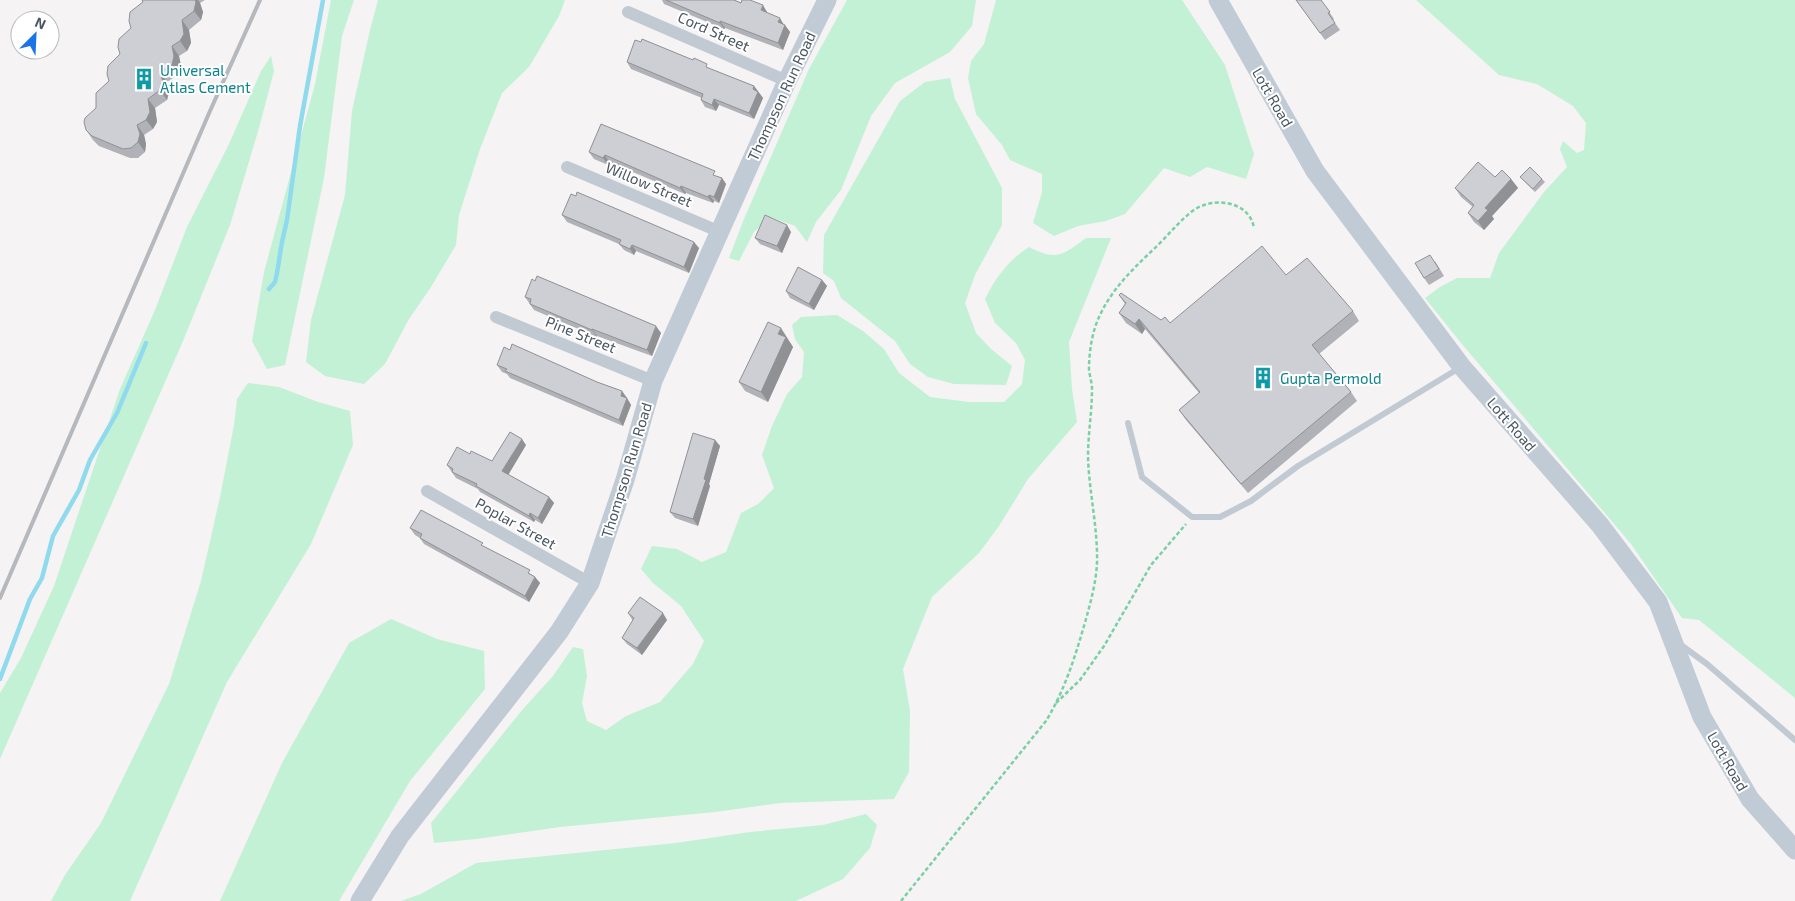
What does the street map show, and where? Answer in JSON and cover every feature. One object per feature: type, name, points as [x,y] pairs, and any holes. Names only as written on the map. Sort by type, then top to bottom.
[{"type":"street","name":"Thompson Run Road","points":[[360,901],[400,836],[559,632],[590,583],[624,480],[653,381],[786,81],[827,0]]},
{"type":"street","name":"Lott Road","points":[[1218,0],[1315,171],[1462,367],[1600,525],[1658,602],[1702,717],[1750,800],[1795,850]]},
{"type":"street","name":"Cord Street","points":[[628,12],[786,81]]},
{"type":"street","name":"Willow Street","points":[[567,167],[718,231]]},
{"type":"street","name":"Pine Street","points":[[496,317],[653,381]]},
{"type":"street","name":"Poplar Street","points":[[427,491],[590,583]]},
{"type":"lane","points":[[1128,423],[1142,477],[1192,517],[1220,517],[1252,501],[1298,466],[1462,367]]},
{"type":"lane","points":[[1672,638],[1707,664],[1795,740]]},
{"type":"path","points":[[901,901],[1046,721],[1069,674],[1089,606],[1096,571],[1088,456],[1092,388],[1089,356],[1100,315],[1125,278],[1193,210],[1208,203],[1224,202],[1239,206],[1252,220],[1254,228]]},
{"type":"path","points":[[1055,704],[1080,680],[1104,646],[1152,564],[1192,517]]},
{"type":"green space","points":[[331,0],[354,0],[342,36],[324,178],[285,365],[267,369],[252,341],[264,272],[315,84]]},
{"type":"green space","points":[[378,0],[565,0],[559,16],[529,67],[502,93],[480,149],[459,215],[456,245],[409,319],[385,364],[364,384],[325,376],[306,362],[311,320],[345,195],[352,111]]},
{"type":"green space","points":[[847,0],[976,0],[972,26],[950,52],[895,83],[871,116],[841,190],[816,222],[807,242],[795,226],[770,217],[754,232],[739,261],[729,258],[809,69]]},
{"type":"green space","points":[[996,0],[1182,0],[1225,65],[1254,154],[1246,179],[1207,167],[1190,177],[1164,168],[1125,214],[1106,221],[1078,226],[1054,236],[1033,223],[1042,192],[1042,174],[1010,160],[1002,145],[976,114],[968,78],[971,61],[984,44]]},
{"type":"green space","points":[[1416,0],[1795,0],[1795,698],[1699,620],[1682,618],[1631,544],[1425,298],[1457,278],[1490,278],[1499,253],[1544,192],[1567,167],[1560,149],[1563,141],[1577,153],[1584,150],[1586,123],[1573,106],[1537,84],[1499,75]]},
{"type":"green space","points":[[271,56],[274,71],[230,225],[183,341],[0,759],[0,693],[21,658],[54,586],[120,389],[155,310],[187,227],[229,144],[261,71]]},
{"type":"green space","points":[[950,78],[955,99],[1002,188],[1002,225],[975,275],[965,303],[976,333],[991,349],[1012,366],[1006,385],[954,384],[928,377],[910,364],[895,341],[841,298],[834,281],[823,273],[824,235],[900,101],[925,82]]},
{"type":"green space","points":[[1086,238],[1111,238],[1069,342],[1072,389],[1077,422],[1028,479],[999,526],[979,553],[932,597],[903,669],[910,711],[909,772],[894,799],[780,803],[434,843],[431,823],[523,709],[553,676],[573,647],[583,649],[587,676],[582,703],[587,721],[606,730],[626,716],[660,702],[693,664],[704,641],[681,606],[653,583],[641,569],[652,546],[677,549],[702,562],[726,552],[741,513],[758,504],[774,488],[762,455],[772,426],[787,394],[802,377],[804,352],[795,339],[792,325],[801,317],[837,315],[863,331],[884,349],[899,373],[930,397],[969,402],[1004,402],[1022,384],[1025,360],[1016,343],[995,323],[985,299],[1004,270],[1029,247],[1039,252],[1054,255],[1066,252]]},
{"type":"green space","points":[[248,383],[279,387],[318,402],[350,411],[353,445],[311,544],[227,682],[130,901],[51,901],[65,875],[101,823],[169,684],[201,581],[220,497],[237,399]]},
{"type":"green space","points":[[391,619],[437,639],[484,651],[485,689],[410,781],[339,901],[220,901],[282,763],[349,643]]},
{"type":"green space","points":[[866,814],[877,825],[870,848],[843,879],[796,901],[401,901],[421,894],[476,863],[676,843],[750,832],[823,825]]},
{"type":"building","name":"Universal Atlas Cement","points":[[142,0],[195,0],[196,2],[194,11],[182,20],[184,34],[180,41],[172,46],[174,56],[172,65],[160,72],[163,82],[160,90],[148,99],[150,112],[146,120],[137,125],[140,134],[138,142],[131,148],[123,149],[92,136],[86,130],[84,122],[85,118],[96,108],[96,93],[109,81],[107,74],[108,66],[120,54],[118,47],[119,39],[131,28],[129,21],[130,12],[143,2]]},
{"type":"building","points":[[666,0],[734,0],[741,3],[742,0],[750,0],[763,5],[761,10],[780,18],[778,22],[785,25],[778,43],[720,21],[720,23]]},
{"type":"building","points":[[1296,0],[1321,0],[1335,23],[1320,33]]},
{"type":"building","points":[[642,39],[693,60],[694,58],[707,64],[706,67],[754,86],[753,89],[758,92],[749,113],[714,99],[712,105],[701,100],[703,94],[627,62],[635,40],[641,42]]},
{"type":"building","points":[[601,124],[715,171],[713,175],[722,178],[714,197],[709,195],[708,197],[681,186],[680,188],[605,155],[603,158],[589,152]]},
{"type":"building","points":[[1478,162],[1495,177],[1502,170],[1511,179],[1485,208],[1488,210],[1478,221],[1468,213],[1474,205],[1455,188]]},
{"type":"building","points":[[1530,167],[1542,179],[1533,189],[1520,177]]},
{"type":"building","points":[[577,192],[694,242],[684,267],[632,245],[630,249],[619,244],[621,240],[562,215],[571,194],[576,196]]},
{"type":"building","points":[[765,215],[787,225],[777,246],[755,238]]},
{"type":"building","name":"Gupta Permold","points":[[1262,246],[1286,275],[1307,258],[1353,311],[1312,345],[1351,392],[1241,484],[1179,410],[1200,392],[1139,319],[1135,324],[1119,313],[1126,303],[1119,295],[1121,293],[1161,320],[1165,317],[1170,323]]},
{"type":"building","points":[[1430,255],[1439,269],[1424,278],[1415,263]]},
{"type":"building","points":[[798,267],[822,280],[809,304],[786,291]]},
{"type":"building","points":[[537,276],[656,326],[647,350],[592,330],[530,304],[531,299],[525,297],[532,279],[535,281]]},
{"type":"building","points":[[768,322],[781,328],[778,334],[786,337],[761,392],[739,382]]},
{"type":"building","points":[[512,344],[597,382],[622,391],[621,396],[627,398],[619,420],[505,371],[507,369],[497,365],[504,347],[510,350]]},
{"type":"building","points":[[510,432],[522,439],[502,471],[549,497],[538,518],[530,513],[529,516],[476,486],[477,484],[452,472],[453,469],[447,465],[457,447],[470,454],[471,451],[492,461]]},
{"type":"building","points":[[693,433],[715,440],[704,479],[706,480],[693,519],[670,512]]},
{"type":"building","points":[[421,510],[483,543],[481,545],[530,570],[528,573],[535,577],[525,596],[420,538],[422,534],[410,528]]},
{"type":"building","points":[[640,597],[663,613],[637,648],[622,638],[634,618],[628,613]]},
{"type":"waterway","points":[[269,289],[275,282],[287,220],[300,126],[323,0]]},
{"type":"waterway","points":[[0,679],[30,599],[42,578],[53,536],[79,490],[90,460],[117,413],[146,343]]},
{"type":"railway","points":[[0,598],[210,111],[260,0]]},
{"type":"place","name":"Universal Atlas Cement","points":[[144,79]]},
{"type":"place","name":"Gupta Permold","points":[[1263,378]]}]
